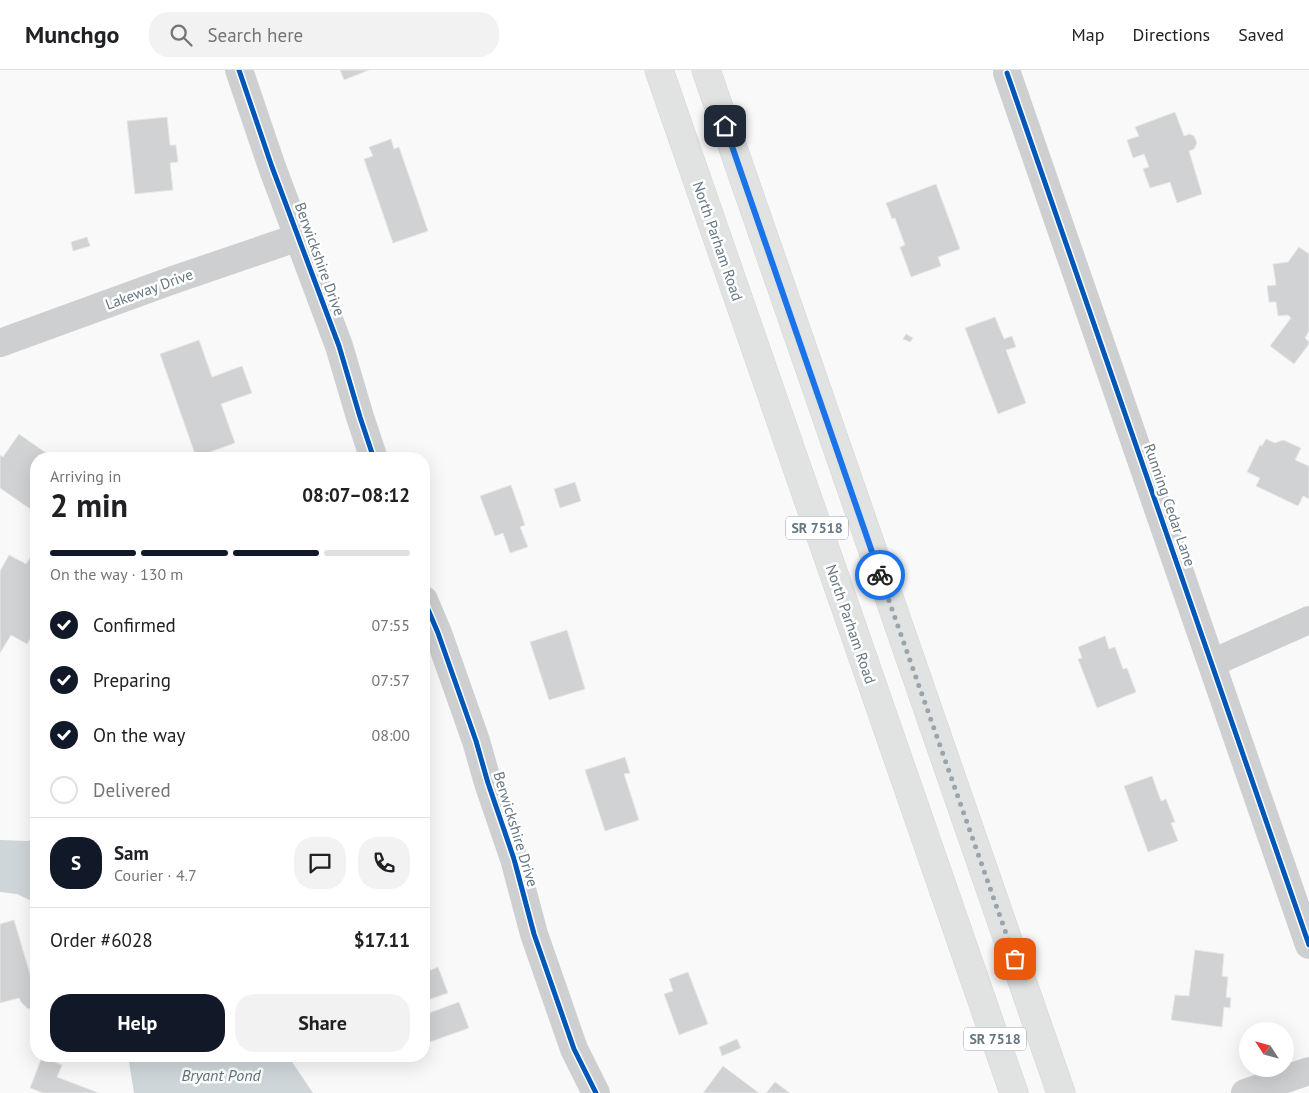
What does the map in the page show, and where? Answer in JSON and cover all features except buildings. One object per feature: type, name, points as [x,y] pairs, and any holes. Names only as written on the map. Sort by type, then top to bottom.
[{"type":"highway","name":"North Parham Road","points":[[659,70],[1014,1093]]},
{"type":"highway","name":"SR 7518","points":[[706,70],[1061,1093]]},
{"type":"street","name":"Berwickshire Drive","points":[[239,70],[272,167],[339,346],[372,452]]},
{"type":"street","name":"Running Cedar Lane","points":[[1007,73],[1309,945]]},
{"type":"street","name":"Lakeway Drive","points":[[0,343],[299,236]]},
{"type":"street","name":"Berwickshire Drive","points":[[430,614],[476,741],[514,859],[534,934],[571,1040],[596,1093]]},
{"type":"street","points":[[1212,663],[1309,620]]},
{"type":"street","points":[[1245,1093],[1309,1071]]},
{"type":"water","points":[[0,840],[30,840],[30,900],[17,894],[0,892]]},
{"type":"water","name":"Bryant Pond","points":[[129,1062],[292,1062],[313,1093],[134,1093]]},
{"type":"cycle path","points":[[239,70],[272,167],[339,346],[372,452]]},
{"type":"cycle path","points":[[1007,73],[1309,945]]},
{"type":"cycle path","points":[[430,614],[476,741],[514,859],[534,934],[574,1049],[596,1093]]},
{"type":"way so far","points":[[880,575],[1015,959]]},
{"type":"route","points":[[725,126],[880,575]]}]
